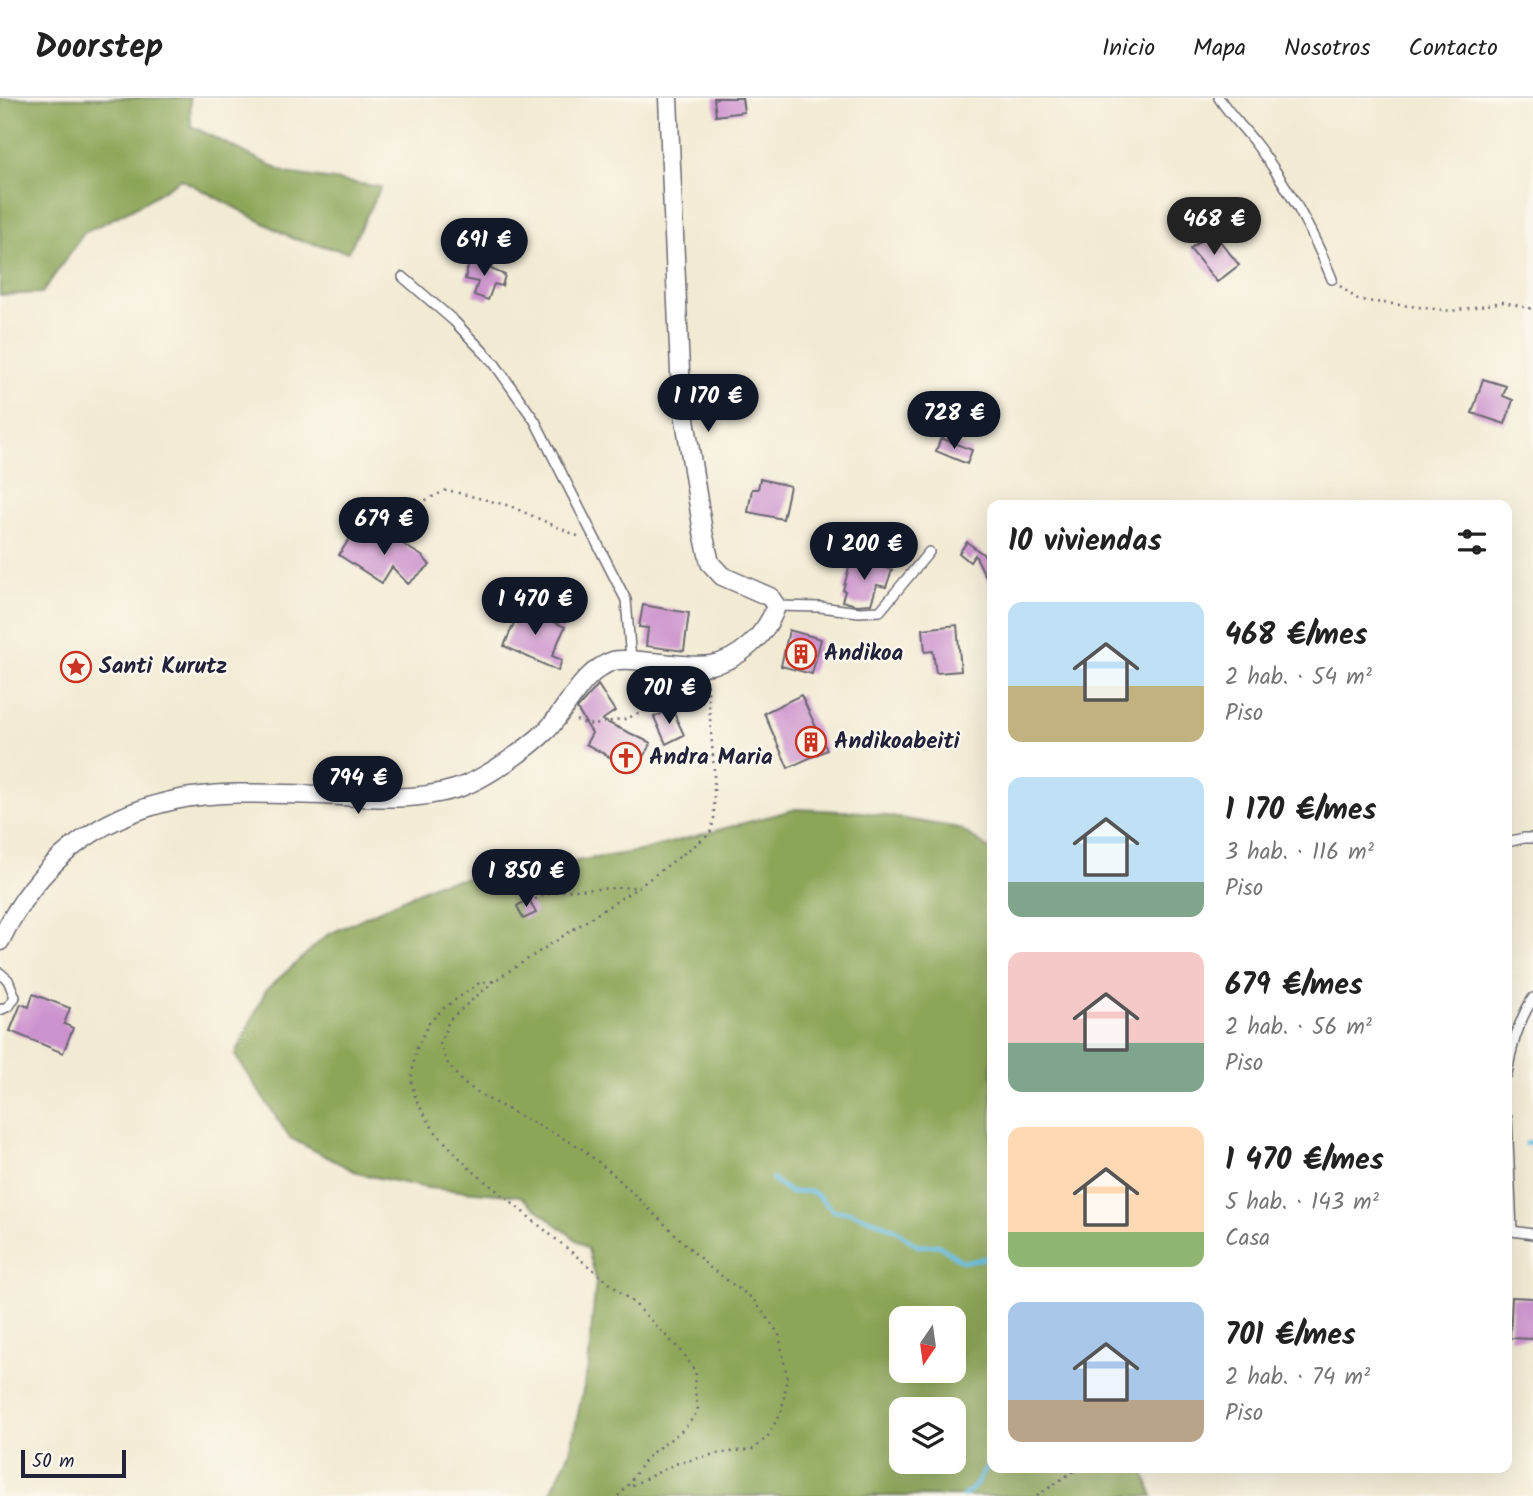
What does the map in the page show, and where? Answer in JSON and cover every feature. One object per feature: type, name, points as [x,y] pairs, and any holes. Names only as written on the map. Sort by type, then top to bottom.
[{"type":"street","points":[[0,941],[26,893],[50,865],[79,842],[140,810],[175,800],[212,795],[249,793],[409,798],[455,789],[479,779],[547,729],[593,672],[614,660],[631,660],[707,674],[736,657],[759,637],[772,619],[776,607],[770,597],[722,576],[710,563],[703,532],[681,394],[668,98]]},
{"type":"lane","points":[[1219,98],[1297,203],[1315,235],[1332,279]]},
{"type":"lane","points":[[403,277],[454,321],[494,363],[535,421],[626,600],[631,660]]},
{"type":"lane","points":[[776,607],[880,611],[929,552]]},
{"type":"lane","points":[[1512,841],[1533,838]]},
{"type":"lane","points":[[0,973],[8,980],[15,997],[9,1006],[0,1010]]},
{"type":"lane","points":[[1512,1043],[1522,1014],[1533,998]]},
{"type":"lane","points":[[1512,1233],[1533,1234]]},
{"type":"path","points":[[1332,279],[1358,300],[1452,311],[1503,302],[1533,309]]},
{"type":"path","points":[[395,528],[415,505],[447,490],[510,506],[579,536],[587,544]]},
{"type":"path","points":[[561,712],[584,725],[603,725],[614,719],[626,719],[707,674],[714,770],[714,820],[710,834],[640,886],[494,981],[449,1020],[439,1044],[446,1061],[463,1082],[488,1100],[578,1146],[611,1172],[709,1267],[753,1299],[779,1334],[787,1378],[782,1410],[768,1436],[754,1449],[715,1454],[675,1464],[618,1496]]},
{"type":"path","points":[[535,899],[557,891],[640,886]]},
{"type":"path","points":[[494,981],[479,983],[444,1008],[429,1023],[416,1050],[411,1080],[416,1100],[435,1130],[468,1167],[636,1305],[684,1354],[695,1373],[698,1410],[688,1427],[645,1460],[628,1488]]},
{"type":"path","points":[[1037,1496],[1071,1473]]},
{"type":"green space","points":[[0,98],[190,98],[191,126],[286,173],[381,187],[348,252],[294,239],[181,179],[140,205],[84,233],[42,293],[0,295]]},
{"type":"green space","points":[[796,809],[863,812],[959,828],[987,848],[987,1473],[1144,1473],[1153,1496],[549,1496],[570,1452],[588,1367],[596,1280],[588,1249],[520,1196],[428,1188],[360,1174],[290,1138],[235,1055],[266,990],[327,935],[437,883],[640,851]]},
{"type":"building","points":[[714,98],[742,98],[744,112],[716,116]]},
{"type":"building","points":[[1212,231],[1239,265],[1217,282],[1190,249]]},
{"type":"building","points":[[478,260],[492,265],[491,269],[505,275],[502,286],[494,284],[488,300],[474,295],[478,282],[465,279],[469,262],[477,264]]},
{"type":"building","points":[[1483,379],[1506,386],[1503,396],[1513,400],[1505,424],[1472,413]]},
{"type":"building","points":[[941,438],[972,450],[967,464],[936,451]]},
{"type":"building","points":[[760,479],[790,486],[783,519],[748,512],[752,489],[758,489]]},
{"type":"building","points":[[375,527],[422,556],[430,565],[408,584],[392,567],[382,583],[339,555],[353,533],[367,541]]},
{"type":"building","points":[[967,542],[987,557],[987,579],[975,555],[970,562],[959,553]]},
{"type":"building","points":[[852,557],[892,570],[886,587],[877,585],[871,604],[856,605],[842,601]]},
{"type":"building","points":[[643,605],[689,613],[684,651],[646,646],[648,628],[639,627]]},
{"type":"building","points":[[521,607],[565,627],[552,656],[562,660],[558,671],[504,646],[514,623],[510,621],[516,608],[520,610]]},
{"type":"building","points":[[957,625],[961,671],[936,673],[933,651],[925,652],[923,629]]},
{"type":"building","name":"Andikoa","points":[[789,630],[821,639],[812,674],[781,666]]},
{"type":"building","name":"Andra Maria","points":[[598,685],[615,711],[602,720],[651,743],[635,771],[586,744],[592,733],[577,709]]},
{"type":"building","points":[[801,695],[827,750],[788,768],[764,713]]},
{"type":"building","points":[[672,709],[684,735],[666,744],[654,717]]},
{"type":"building","points":[[529,899],[536,913],[523,919],[517,906]]},
{"type":"building","points":[[33,994],[70,1008],[64,1024],[73,1028],[63,1053],[10,1031],[21,1004],[29,1007]]},
{"type":"building","points":[[1512,1297],[1533,1298],[1533,1339],[1512,1338]]},
{"type":"waterway","points":[[1526,1144],[1533,1142]]},
{"type":"waterway","points":[[772,1179],[791,1193],[807,1191],[816,1194],[834,1211],[850,1212],[881,1223],[918,1246],[938,1245],[962,1261],[987,1257]]},
{"type":"waterway","points":[[963,1496],[973,1488],[987,1468]]},
{"type":"place","name":"Andikoa","points":[[801,654]]},
{"type":"place","name":"Santi Kurutz","points":[[76,667]]},
{"type":"place","name":"Andikoabeiti","points":[[811,742]]},
{"type":"place","name":"Andra Maria","points":[[626,758]]}]
